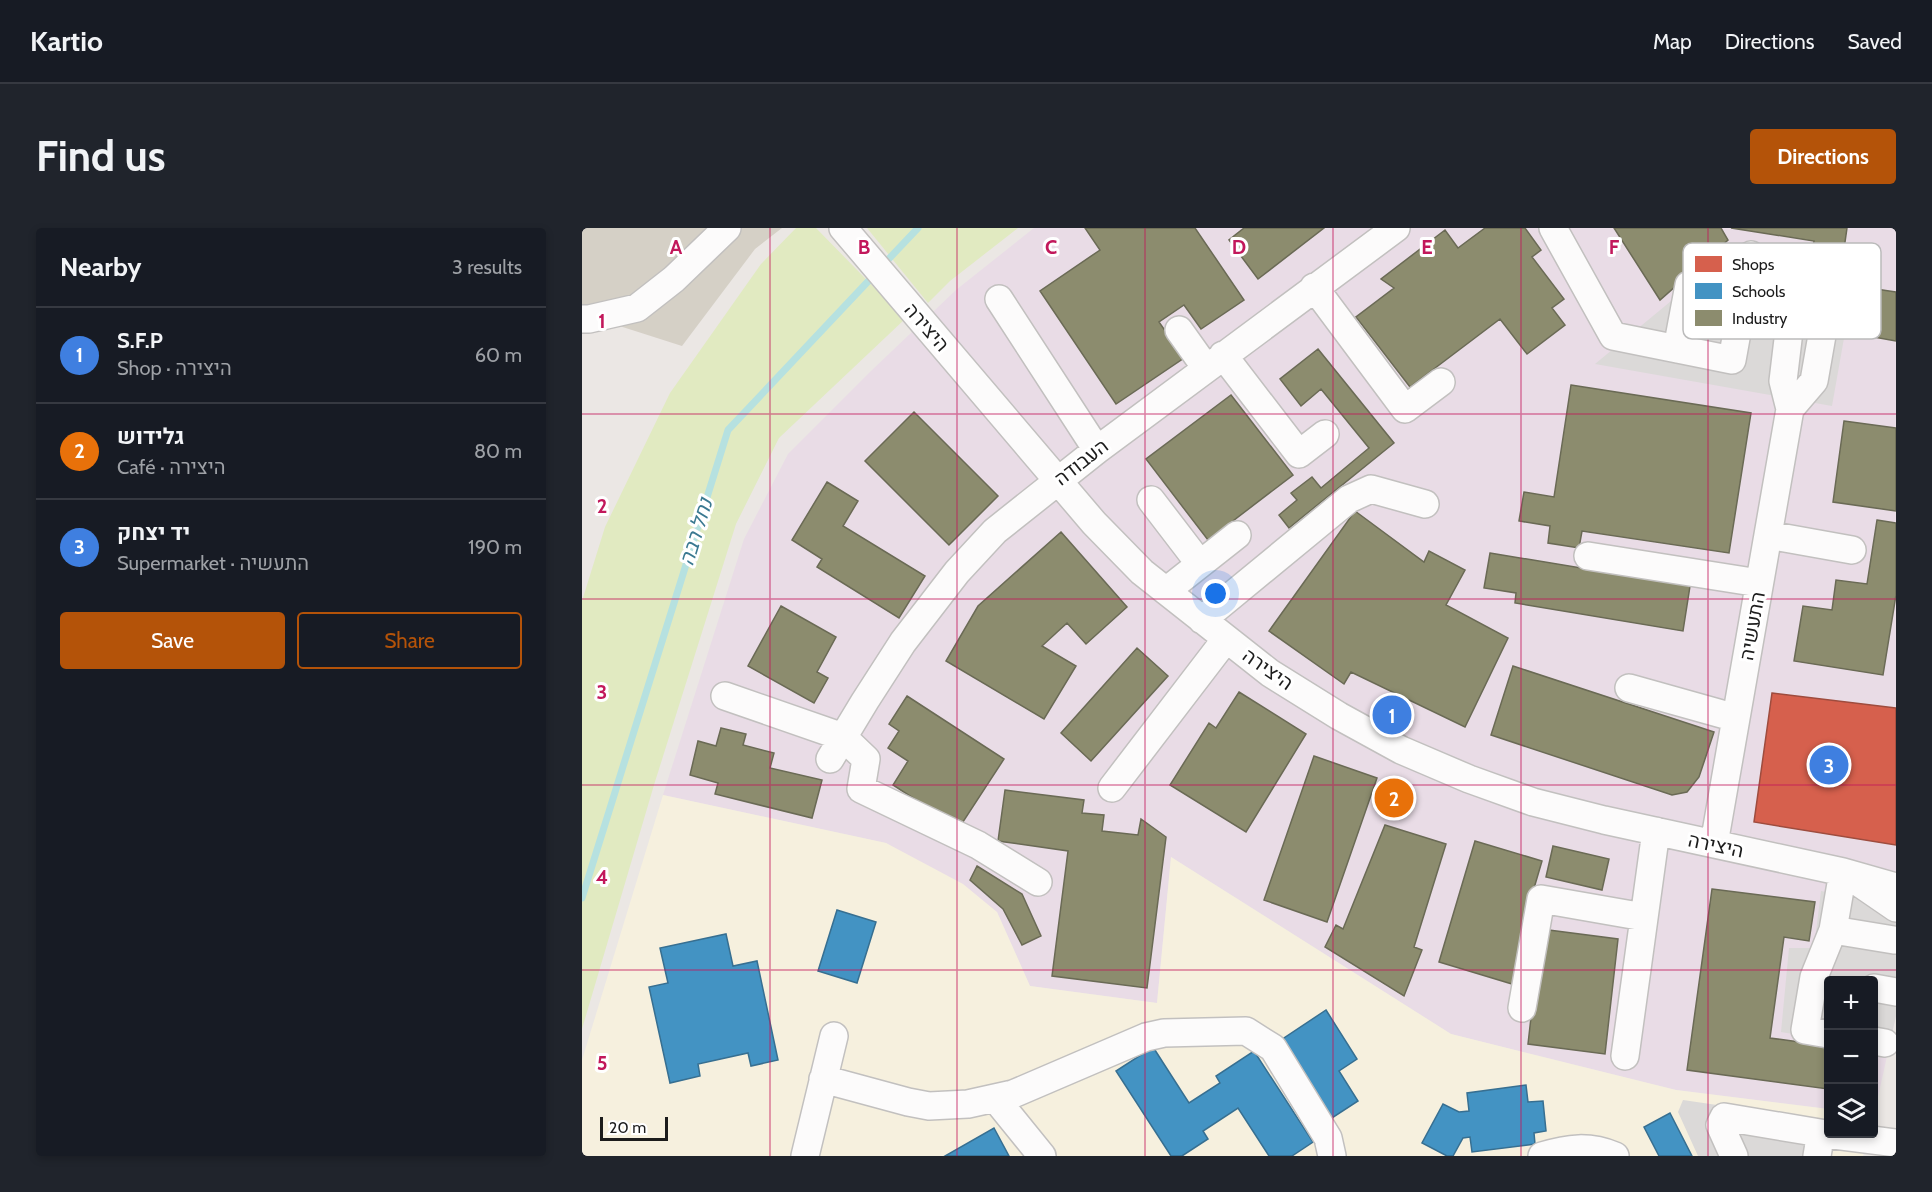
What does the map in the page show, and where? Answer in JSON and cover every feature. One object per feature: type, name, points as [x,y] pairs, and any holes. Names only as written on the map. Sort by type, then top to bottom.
[{"type":"street","points":[[582,319],[637,308],[674,279],[727,228]]},
{"type":"street","name":"היצירה","points":[[843,228],[1094,522],[1142,572],[1270,673],[1339,716],[1401,750],[1468,779],[1533,802],[1843,872],[1896,887]]},
{"type":"street","name":"העבודה","points":[[836,748],[903,642],[957,572],[995,531],[1097,450],[1396,228]]},
{"type":"street","points":[[1553,228],[1613,336],[1732,360],[1736,339]]},
{"type":"street","points":[[1314,287],[1405,409],[1441,382]]},
{"type":"street","points":[[999,299],[1097,450]]},
{"type":"street","points":[[1677,349],[1683,317]]},
{"type":"street","points":[[1179,330],[1215,361],[1299,454],[1325,434]]},
{"type":"street","points":[[1788,339],[1783,381],[1790,409]]},
{"type":"street","points":[[1790,409],[1814,381],[1821,339]]},
{"type":"street","name":"התעשיה","points":[[1714,844],[1790,409]]},
{"type":"street","points":[[1202,620],[1350,500],[1371,489],[1425,504]]},
{"type":"street","points":[[1151,500],[1200,564]]},
{"type":"street","points":[[1166,591],[1237,535]]},
{"type":"street","points":[[1768,535],[1852,550]]},
{"type":"street","points":[[1588,556],[1760,584]]},
{"type":"street","points":[[1112,788],[1226,639]]},
{"type":"street","points":[[1629,688],[1736,718]]},
{"type":"street","points":[[725,696],[836,748],[866,759],[861,789],[978,844],[1038,882]]},
{"type":"street","points":[[1625,1056],[1656,831]]},
{"type":"street","points":[[1824,1033],[1805,1030],[1823,979],[1843,872],[1896,908]]},
{"type":"street","name":"היצירה","points":[[1843,872],[1896,873]]},
{"type":"street","points":[[1522,1008],[1541,899],[1644,917]]},
{"type":"street","points":[[1833,930],[1894,940]]},
{"type":"street","points":[[1878,989],[1896,992]]},
{"type":"street","points":[[823,1079],[929,1106],[968,1104],[1013,1094],[1146,1037],[1164,1033],[1246,1031],[1273,1048],[1328,1138],[1332,1156]]},
{"type":"street","points":[[805,1156],[834,1036]]},
{"type":"street","points":[[995,1098],[1042,1156]]},
{"type":"street","points":[[1734,1156],[1720,1125],[1724,1117],[1821,1145],[1896,1143]]},
{"type":"street","points":[[1542,1156],[1582,1147],[1605,1151],[1615,1156]]},
{"type":"shaded area","points":[[582,228],[782,228],[755,249],[682,346],[582,314]]},
{"type":"shaded area","points":[[1034,228],[1896,228],[1896,1016],[1878,1097],[1878,976],[1824,976],[1824,1108],[1676,1090],[1451,1034],[1171,857],[1157,1003],[1030,986],[997,912],[886,843],[663,795],[744,539],[788,454],[956,290]]},
{"type":"shaded area","points":[[1683,291],[1683,339],[1844,339],[1832,406],[1595,364]]},
{"type":"shaded area","points":[[663,795],[886,843],[963,884],[997,912],[1030,986],[1157,1003],[1171,857],[1451,1034],[1676,1090],[1824,1108],[1824,1138],[1868,1138],[1863,1156],[582,1156],[582,1060]]},
{"type":"shaded area","points":[[1821,891],[1896,906],[1896,1016],[1888,1050],[1878,1049],[1878,976],[1824,976],[1824,1039],[1781,1032],[1789,948],[1814,948]]},
{"type":"shaded area","points":[[1683,1100],[1820,1120],[1809,1156],[1698,1156],[1678,1112]]},
{"type":"green space","points":[[796,228],[816,228],[905,319],[779,438],[736,524],[654,785],[582,1029],[582,601],[605,527],[670,393],[761,264]]},
{"type":"green space","points":[[867,228],[1018,228],[950,281],[928,303]]},
{"type":"building: Shops","points":[[1772,693],[1896,708],[1896,845],[1754,822]]},
{"type":"building: Schools","points":[[837,910],[876,922],[857,983],[818,971]]},
{"type":"building: Schools","points":[[726,934],[733,966],[757,961],[778,1060],[751,1066],[748,1053],[698,1064],[700,1076],[670,1083],[649,987],[668,983],[660,948]]},
{"type":"building: Schools","points":[[1326,1010],[1357,1059],[1339,1071],[1358,1101],[1332,1118],[1281,1040]]},
{"type":"building: Schools","points":[[1153,1047],[1189,1103],[1220,1083],[1216,1076],[1254,1051],[1313,1142],[1292,1156],[1269,1156],[1238,1108],[1203,1131],[1208,1139],[1182,1156],[1171,1156],[1116,1071]]},
{"type":"building: Schools","points":[[1526,1085],[1528,1102],[1543,1101],[1546,1131],[1534,1133],[1535,1144],[1472,1152],[1470,1137],[1463,1138],[1453,1156],[1447,1156],[1422,1143],[1443,1104],[1459,1112],[1469,1111],[1467,1093]]},
{"type":"building: Schools","points":[[1670,1113],[1692,1156],[1659,1156],[1644,1127]]},
{"type":"building: Schools","points":[[994,1128],[1009,1156],[945,1156]]},
{"type":"building: Industry","points":[[1085,228],[1195,228],[1244,300],[1201,329],[1184,305],[1159,322],[1184,358],[1116,404],[1040,291],[1100,250]]},
{"type":"building: Industry","points":[[1244,228],[1324,228],[1258,279],[1229,240]]},
{"type":"building: Industry","points":[[1485,228],[1525,228],[1541,250],[1532,257],[1564,299],[1552,308],[1565,325],[1527,354],[1500,319],[1410,387],[1356,317],[1394,288],[1381,279],[1445,230],[1458,248]]},
{"type":"building: Industry","points":[[1614,228],[1721,228],[1728,240],[1725,243],[1683,243],[1683,280],[1660,300]]},
{"type":"building: Industry","points":[[1731,228],[1847,228],[1845,243],[1814,243],[1814,241]]},
{"type":"building: Industry","points":[[1881,290],[1896,292],[1896,341],[1881,338]]},
{"type":"building: Industry","points":[[1318,349],[1394,443],[1289,528],[1279,515],[1297,500],[1291,493],[1312,477],[1321,488],[1369,448],[1321,389],[1301,406],[1280,379]]},
{"type":"building: Industry","points":[[1571,385],[1751,413],[1729,553],[1582,531],[1579,548],[1548,543],[1550,526],[1519,521],[1524,492],[1554,497]]},
{"type":"building: Industry","points":[[1231,395],[1293,475],[1208,540],[1146,459]]},
{"type":"building: Industry","points":[[914,412],[998,496],[949,545],[865,461]]},
{"type":"building: Industry","points":[[1844,421],[1896,428],[1896,511],[1833,502]]},
{"type":"building: Industry","points":[[827,482],[858,501],[843,526],[925,576],[899,618],[817,567],[822,559],[792,540]]},
{"type":"building: Industry","points":[[1355,511],[1424,562],[1429,551],[1465,570],[1446,605],[1508,638],[1465,727],[1351,672],[1344,684],[1269,631]]},
{"type":"building: Industry","points":[[1877,520],[1896,523],[1896,595],[1883,675],[1794,661],[1803,606],[1832,610],[1836,580],[1867,584]]},
{"type":"building: Industry","points":[[1061,532],[1127,607],[1086,644],[1067,623],[1042,646],[1076,666],[1044,719],[946,661],[978,606]]},
{"type":"building: Industry","points":[[1490,553],[1690,586],[1683,631],[1515,603],[1516,593],[1484,588]]},
{"type":"building: Industry","points":[[781,606],[836,637],[817,672],[828,678],[814,703],[748,666]]},
{"type":"building: Industry","points":[[1137,648],[1168,676],[1091,761],[1061,733]]},
{"type":"building: Industry","points":[[1513,666],[1714,732],[1699,777],[1687,792],[1672,795],[1491,735]]},
{"type":"building: Industry","points":[[1239,692],[1306,734],[1246,832],[1170,785],[1209,723],[1216,728]]},
{"type":"building: Industry","points":[[907,696],[1004,759],[959,828],[893,785],[908,761],[888,748],[899,731],[889,724]]},
{"type":"building: Industry","points":[[721,728],[746,734],[743,745],[774,753],[770,768],[822,780],[812,818],[715,794],[718,783],[690,775],[698,741],[716,746]]},
{"type":"building: Industry","points":[[1314,756],[1377,778],[1327,922],[1264,900]]},
{"type":"building: Industry","points":[[1005,790],[1084,800],[1082,813],[1104,815],[1102,831],[1138,835],[1141,819],[1166,837],[1147,988],[1052,976],[1068,851],[998,841]]},
{"type":"building: Industry","points":[[1385,825],[1446,844],[1414,947],[1422,950],[1404,996],[1325,947],[1336,925],[1343,929]]},
{"type":"building: Industry","points":[[1475,841],[1542,861],[1527,912],[1533,913],[1512,984],[1439,962]]},
{"type":"building: Industry","points":[[1553,846],[1609,859],[1602,890],[1546,877]]},
{"type":"building: Industry","points":[[977,866],[1022,894],[1041,936],[1022,945],[1003,909],[970,880]]},
{"type":"building: Industry","points":[[1712,889],[1815,902],[1809,941],[1784,937],[1770,1038],[1824,1045],[1824,1088],[1687,1070]]},
{"type":"building: Industry","points":[[1541,929],[1618,939],[1605,1054],[1528,1044]]},
{"type":"waterway","name":"נחל רבה","points":[[883,265],[918,228]]},
{"type":"waterway","name":"נחל רבה","points":[[582,898],[728,430],[875,274]]},
{"type":"place","name":"S.F.P","points":[[1392,715]]},
{"type":"place","name":"יד יצחק","points":[[1829,765]]},
{"type":"place","name":"גלידוש","points":[[1394,798]]}]
